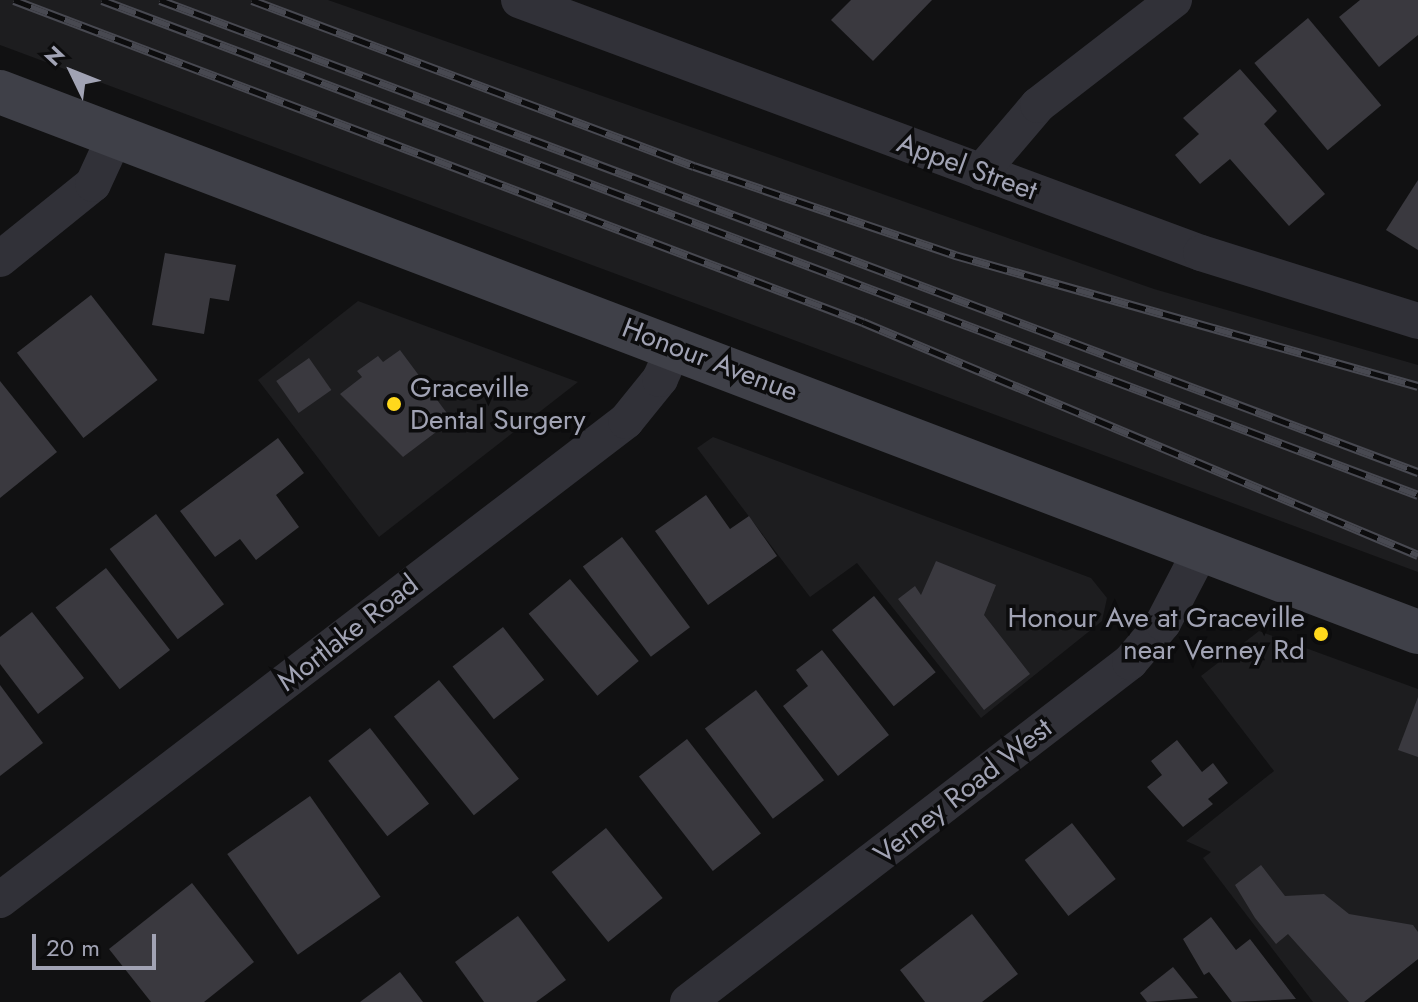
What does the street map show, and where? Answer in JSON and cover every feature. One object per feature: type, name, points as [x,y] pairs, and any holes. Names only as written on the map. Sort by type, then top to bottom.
[{"type":"main road","name":"Honour Avenue","points":[[0,92],[675,346],[1418,632]]},
{"type":"street","name":"Appel Street","points":[[519,0],[1201,253],[1418,321]]},
{"type":"street","points":[[981,172],[1038,105],[1174,0]]},
{"type":"street","points":[[0,259],[93,184],[116,134]]},
{"type":"street","name":"Mortlake Road","points":[[0,900],[616,429],[655,386],[675,346]]},
{"type":"street","name":"Verney Road West","points":[[688,1002],[1130,662],[1163,623],[1202,548]]},
{"type":"shaded area","points":[[0,0],[328,0],[1154,289],[1418,365],[1418,572],[0,45]]},
{"type":"shaded area","points":[[358,301],[578,382],[379,537],[258,380]]},
{"type":"shaded area","points":[[713,437],[1091,578],[1107,598],[1102,621],[981,718],[857,563],[810,597],[697,448]]},
{"type":"shaded area","points":[[1259,631],[1418,689],[1418,959],[1363,1002],[1313,1002],[1203,858],[1211,852],[1186,841],[1274,771],[1201,676]]},
{"type":"building","points":[[851,0],[932,0],[873,61],[831,20]]},
{"type":"building","points":[[1360,0],[1418,0],[1418,35],[1379,67],[1339,17]]},
{"type":"building","points":[[1308,18],[1381,105],[1328,150],[1254,63]]},
{"type":"building","points":[[1240,69],[1277,111],[1264,124],[1325,194],[1289,226],[1230,159],[1200,184],[1175,155],[1199,134],[1183,118]]},
{"type":"building","points":[[1418,180],[1418,250],[1386,230]]},
{"type":"building","points":[[165,253],[236,265],[229,301],[210,298],[204,334],[152,325]]},
{"type":"building","points":[[91,295],[157,380],[83,438],[17,353]]},
{"type":"building","name":"Graceville Dental Surgery","points":[[400,350],[452,420],[403,457],[340,394],[362,377],[357,371],[378,356],[383,362]]},
{"type":"building","points":[[309,358],[331,390],[299,413],[276,381]]},
{"type":"building","points":[[0,381],[57,452],[0,498]]},
{"type":"building","points":[[278,438],[304,473],[276,495],[299,527],[256,560],[240,539],[215,557],[180,511]]},
{"type":"building","points":[[706,495],[730,529],[749,516],[777,556],[708,605],[655,531]]},
{"type":"building","points":[[156,514],[224,604],[178,639],[110,549]]},
{"type":"building","points":[[622,537],[690,627],[651,657],[583,566]]},
{"type":"building","points":[[936,561],[996,585],[984,615],[1030,674],[984,710],[898,599],[915,586],[921,595]]},
{"type":"building","points":[[106,568],[170,650],[120,689],[56,607]]},
{"type":"building","points":[[570,579],[639,661],[597,696],[529,614]]},
{"type":"building","points":[[874,596],[936,672],[894,706],[832,630]]},
{"type":"building","points":[[32,612],[84,678],[38,714],[0,664],[0,637]]},
{"type":"building","points":[[503,627],[544,680],[494,719],[453,666]]},
{"type":"building","points":[[822,650],[889,735],[838,776],[783,706],[808,686],[796,670]]},
{"type":"building","points":[[439,680],[519,779],[474,815],[394,717]]},
{"type":"building","points":[[0,685],[43,743],[0,776]]},
{"type":"building","points":[[756,690],[824,780],[773,819],[705,729]]},
{"type":"building","points":[[1418,697],[1418,757],[1398,750]]},
{"type":"building","points":[[370,728],[429,804],[387,836],[328,761]]},
{"type":"building","points":[[687,739],[761,834],[713,871],[639,777]]},
{"type":"building","points":[[1177,740],[1202,772],[1213,763],[1228,783],[1208,799],[1213,804],[1183,827],[1147,787],[1162,775],[1151,761]]},
{"type":"building","points":[[310,796],[381,897],[298,955],[227,854]]},
{"type":"building","points":[[1072,823],[1116,879],[1068,916],[1025,860]]},
{"type":"building","points":[[606,828],[663,898],[608,942],[552,872]]},
{"type":"building","points":[[1261,865],[1285,896],[1324,894],[1349,914],[1413,925],[1418,932],[1418,959],[1364,1002],[1349,1002],[1288,934],[1276,944],[1255,918],[1235,885]]},
{"type":"building","points":[[192,883],[254,962],[204,1002],[151,1002],[109,949]]},
{"type":"building","points":[[972,914],[1018,974],[982,1002],[925,1002],[900,970]]},
{"type":"building","points":[[518,916],[566,980],[536,1002],[484,1002],[455,962]]},
{"type":"building","points":[[1211,917],[1236,950],[1250,939],[1296,999],[1232,1002],[1209,972],[1204,975],[1183,939]]},
{"type":"building","points":[[1173,967],[1198,998],[1147,1002],[1140,993]]},
{"type":"building","points":[[400,972],[423,1002],[360,1002]]},
{"type":"railway","points":[[14,0],[863,322],[1418,555]]},
{"type":"railway","points":[[102,0],[1418,495]]},
{"type":"railway","points":[[160,0],[1418,472]]},
{"type":"railway","points":[[252,0],[694,166],[955,255],[1418,386]]},
{"type":"place","name":"Graceville Dental Surgery","points":[[394,404]]},
{"type":"place","name":"Honour Ave at Graceville near Verney Rd","points":[[1321,634]]}]
